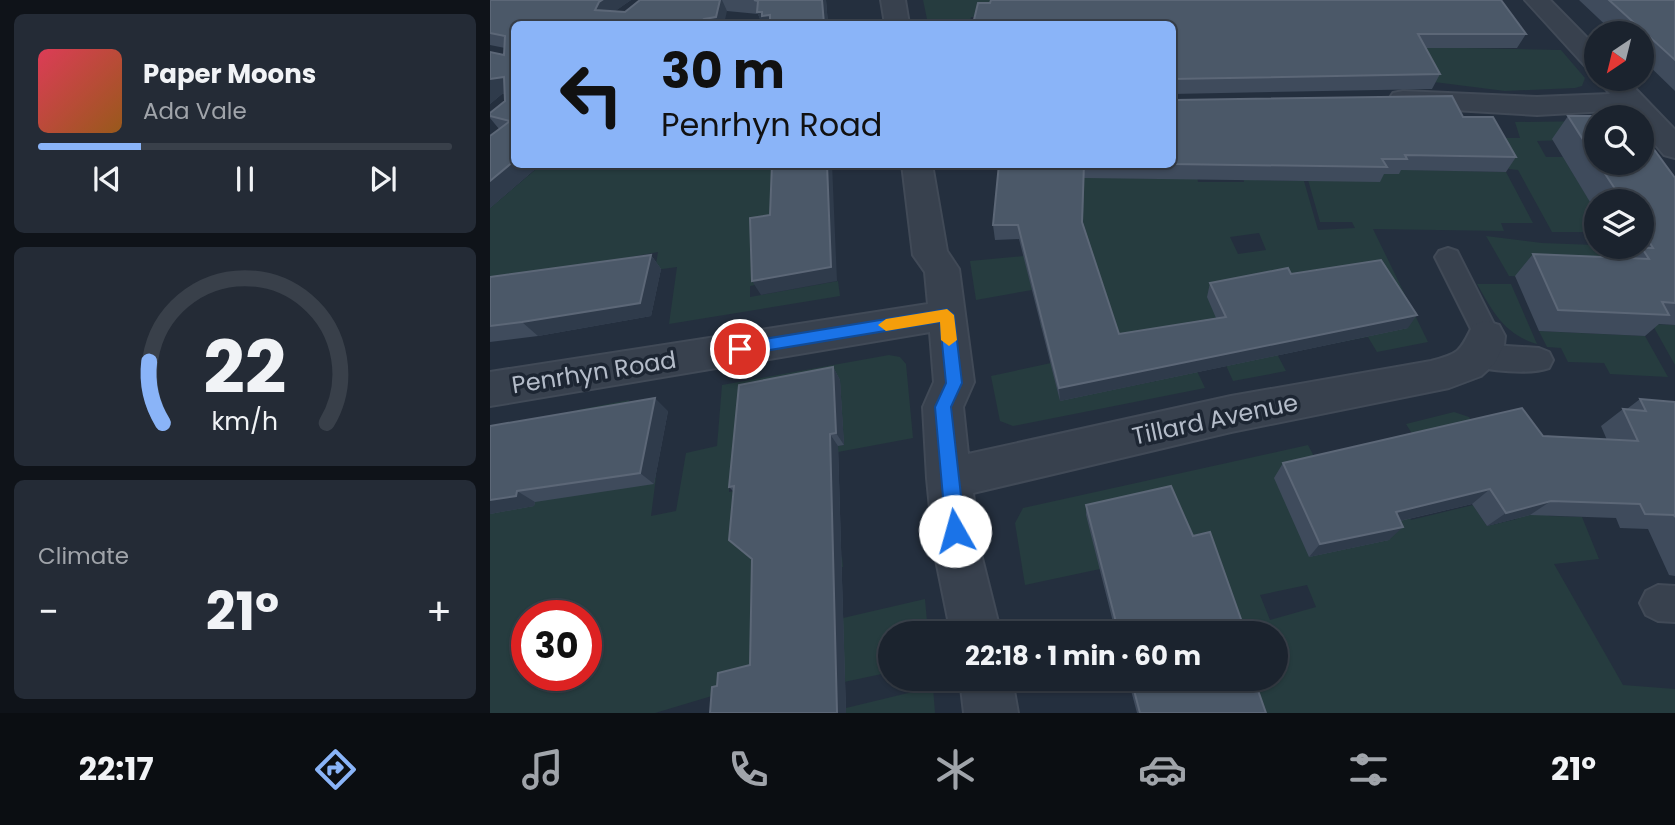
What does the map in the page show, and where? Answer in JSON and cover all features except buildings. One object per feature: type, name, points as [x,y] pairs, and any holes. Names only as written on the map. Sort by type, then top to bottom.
[{"type":"street","points":[[893,0],[896,21]]},
{"type":"street","points":[[1536,0],[1584,50]]},
{"type":"street","points":[[1622,91],[1675,148]]},
{"type":"street","points":[[1379,99],[1460,100],[1526,106],[1631,100]]},
{"type":"street","points":[[918,168],[930,255],[942,268],[954,383],[943,407],[948,478],[957,550],[973,621]]},
{"type":"street","name":"Penrhyn Road","points":[[490,389],[947,315]]},
{"type":"street","name":"Tillard Avenue","points":[[948,478],[1231,414],[1431,377],[1463,366],[1482,346]]},
{"type":"street","points":[[988,691],[991,713]]},
{"type":"lane","points":[[1448,257],[1482,346],[1539,360]]},
{"type":"green space","points":[[923,0],[1468,0],[1467,48],[1561,50],[1584,77],[1584,81],[1582,86],[1575,88],[1505,91],[1434,82],[1176,25],[1176,21],[1015,21],[1015,17],[971,17],[970,21],[927,21]]},
{"type":"green space","points":[[1286,118],[1318,230],[1355,228],[1352,222],[1320,222],[1306,173],[1408,152],[1415,170],[1506,172],[1533,223],[1501,223],[1504,231],[1373,229],[1428,342],[1377,352],[1368,337],[1277,354],[1286,371],[1233,381],[1211,332],[1197,371],[1205,388],[1013,426],[1000,421],[991,376],[1051,363],[1060,400],[1156,381],[1144,345],[1119,350],[1107,316],[1041,328],[1040,324],[1105,311],[1065,168],[1079,168],[1129,178],[1189,179],[1192,142],[1198,182],[1244,182],[1236,145],[1246,141],[1255,180],[1298,181]],"holes":[[[1259,233],[1266,250],[1238,254],[1230,237]]]},
{"type":"green space","points":[[1584,121],[1584,139],[1537,141],[1546,157],[1563,157],[1584,191],[1584,232],[1552,232],[1518,170],[1509,169],[1491,138],[1520,138],[1515,122]]},
{"type":"green space","points":[[537,168],[831,168],[776,281],[750,286],[750,297],[838,281],[840,296],[669,324],[677,267],[655,270],[658,252],[631,257],[627,274],[490,287],[490,208]]},
{"type":"green space","points":[[1486,236],[1542,243],[1584,245],[1584,259],[1651,259],[1615,280],[1509,276]]},
{"type":"green space","points":[[1675,245],[1654,257],[1654,246]]},
{"type":"green space","points":[[1024,256],[1032,290],[976,300],[970,261]]},
{"type":"green space","points":[[1477,284],[1511,284],[1537,344],[1516,334],[1501,321]]},
{"type":"green space","points":[[1652,324],[1675,325],[1675,365]]},
{"type":"green space","points":[[1539,331],[1645,336],[1668,377],[1610,374],[1604,363],[1568,362],[1561,348],[1547,347]]},
{"type":"green space","points":[[889,355],[900,357],[906,364],[913,438],[838,452],[746,553],[765,573],[842,557],[843,567],[763,584],[762,671],[715,695],[655,713],[490,713],[490,514],[539,487],[574,426],[577,410],[629,400],[610,484],[656,477],[651,516],[676,511],[686,453],[717,446],[722,385]],"holes":[[[840,381],[844,445],[744,463]],[[760,468],[759,486],[729,492],[730,475]]]},
{"type":"green space","points":[[1454,412],[1469,417],[1479,431],[1418,443],[1406,424]]},
{"type":"green space","points":[[1308,445],[1319,466],[1375,454],[1411,520],[1473,505],[1487,526],[1517,519],[1485,466],[1549,516],[1582,517],[1599,559],[1554,564],[1623,685],[1675,689],[1675,713],[1257,713],[1250,691],[1288,691],[1288,621],[1205,621],[1100,569],[1025,585],[1015,523],[1023,508]],"holes":[[[1307,585],[1316,607],[1270,620],[1260,595]]]},
{"type":"green space","points":[[925,599],[927,621],[878,621],[878,675],[844,682],[843,618]]},
{"type":"green space","points":[[916,691],[933,691],[935,713],[846,713],[846,708]]},
{"type":"slow traffic","points":[[886,325],[947,315],[949,340]]},
{"type":"route","points":[[740,349],[947,315],[954,383],[943,407],[955,531]]}]
